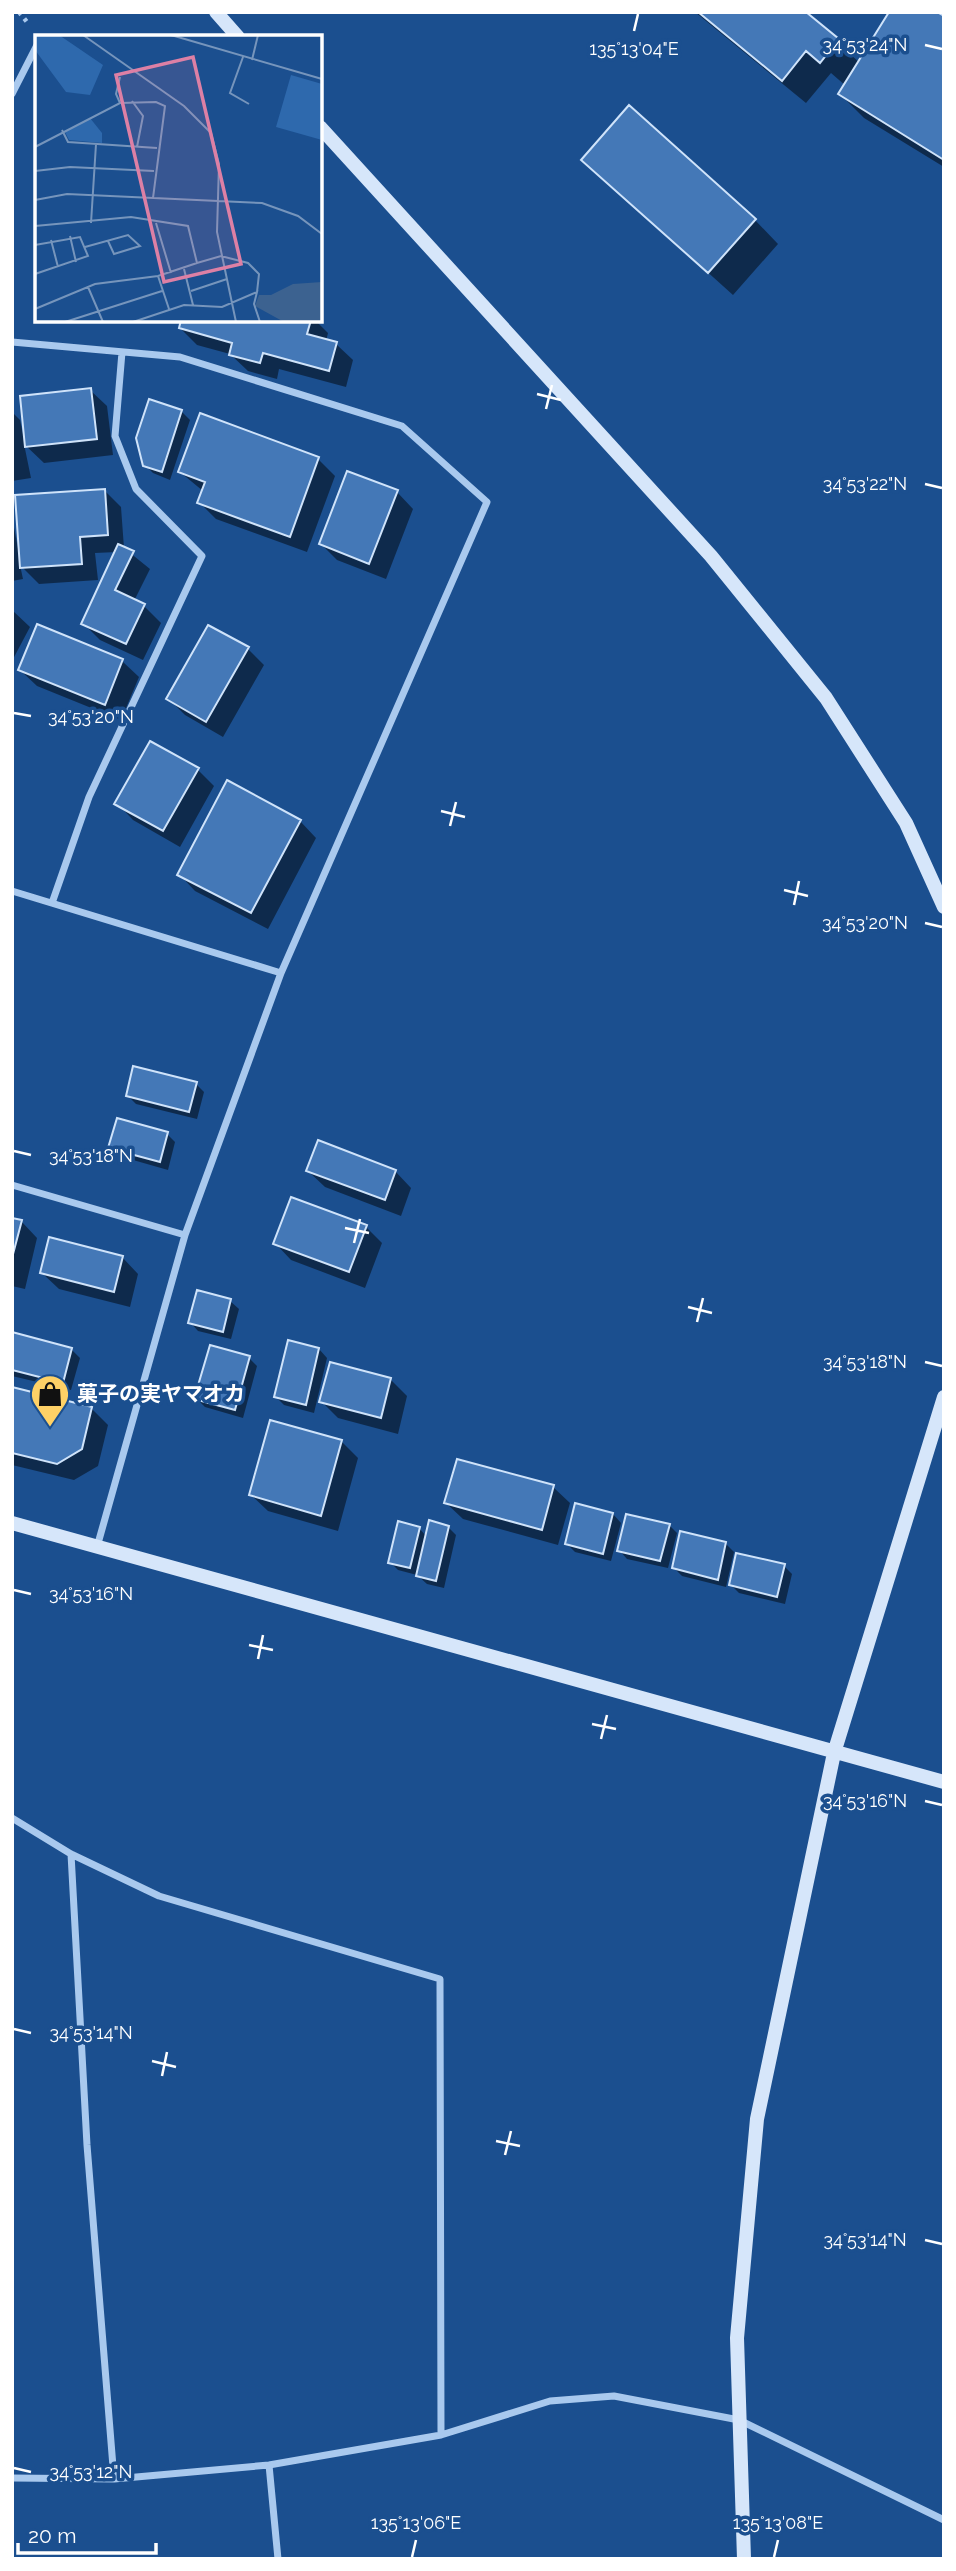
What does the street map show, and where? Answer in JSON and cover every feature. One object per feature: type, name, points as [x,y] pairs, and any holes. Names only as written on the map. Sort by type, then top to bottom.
[{"type":"street","points":[[216,12],[236,35]]},
{"type":"street","points":[[12,94],[35,49]]},
{"type":"street","points":[[322,129],[711,556],[826,698],[906,823],[944,907]]},
{"type":"street","points":[[12,342],[180,357],[402,426],[487,502],[281,973],[185,1235],[97,1548]]},
{"type":"street","points":[[52,903],[89,797],[202,556],[136,489],[115,436],[122,352]]},
{"type":"street","points":[[12,891],[281,973]]},
{"type":"street","points":[[12,1185],[185,1235]]},
{"type":"street","points":[[744,2559],[737,2338],[757,2119],[834,1753],[944,1397]]},
{"type":"street","points":[[12,1523],[944,1782]]},
{"type":"street","points":[[12,1818],[71,1854],[159,1896],[440,1979],[441,2435]]},
{"type":"street","points":[[71,1854],[87,2145],[114,2479]]},
{"type":"street","points":[[12,2477],[114,2479],[269,2465],[441,2435],[550,2401],[614,2396],[738,2420],[944,2520]]},
{"type":"street","points":[[269,2465],[278,2559]]},
{"type":"building","points":[[698,12],[806,12],[839,39],[820,63],[806,51],[782,81]]},
{"type":"building","points":[[889,12],[937,12],[944,16],[944,160],[838,94]]},
{"type":"building","points":[[629,105],[756,219],[708,273],[581,160]]},
{"type":"building","points":[[180,322],[310,322],[307,334],[337,342],[329,371],[263,353],[260,363],[229,355],[232,343],[179,328]]},
{"type":"building","points":[[91,388],[97,439],[25,447],[20,396]]},
{"type":"building","points":[[149,399],[182,410],[162,472],[143,466],[136,438]]},
{"type":"building","points":[[200,413],[319,457],[290,537],[197,503],[205,482],[178,472]]},
{"type":"building","points":[[347,471],[398,490],[369,564],[319,544]]},
{"type":"building","points":[[105,489],[108,535],[80,537],[82,564],[20,568],[15,495]]},
{"type":"building","points":[[118,544],[134,551],[115,590],[145,604],[126,644],[81,624]]},
{"type":"building","points":[[37,624],[123,659],[105,705],[18,670]]},
{"type":"building","points":[[208,625],[249,647],[206,722],[166,699]]},
{"type":"building","points":[[150,741],[199,768],[163,831],[114,804]]},
{"type":"building","points":[[227,780],[301,820],[251,913],[177,875]]},
{"type":"building","points":[[133,1066],[197,1082],[189,1112],[126,1096]]},
{"type":"building","points":[[117,1118],[168,1132],[160,1162],[108,1148]]},
{"type":"building","points":[[318,1140],[396,1170],[385,1200],[306,1171]]},
{"type":"building","points":[[291,1197],[367,1225],[349,1272],[273,1244]]},
{"type":"building","points":[[12,1218],[22,1220],[12,1258]]},
{"type":"building","points":[[49,1237],[123,1256],[114,1292],[40,1273]]},
{"type":"building","points":[[197,1290],[231,1299],[223,1332],[188,1323]]},
{"type":"building","points":[[12,1332],[72,1348],[63,1383],[12,1370]]},
{"type":"building","points":[[288,1340],[319,1348],[306,1405],[274,1397]]},
{"type":"building","points":[[210,1345],[250,1356],[235,1410],[194,1399]]},
{"type":"building","points":[[330,1362],[391,1378],[381,1418],[319,1402]]},
{"type":"building","name":"菓子の実ヤマオカ","points":[[12,1387],[92,1407],[82,1449],[57,1464],[12,1453]]},
{"type":"building","points":[[270,1420],[342,1440],[321,1516],[249,1495]]},
{"type":"building","points":[[457,1459],[554,1485],[542,1530],[444,1503]]},
{"type":"building","points":[[575,1503],[613,1513],[603,1554],[565,1544]]},
{"type":"building","points":[[626,1514],[670,1524],[660,1561],[617,1551]]},
{"type":"building","points":[[429,1520],[449,1526],[436,1581],[416,1576]]},
{"type":"building","points":[[398,1521],[420,1527],[410,1568],[388,1563]]},
{"type":"building","points":[[680,1531],[726,1542],[718,1580],[672,1568]]},
{"type":"building","points":[[736,1553],[785,1564],[777,1597],[729,1585]]},
{"type":"place","name":"菓子の実ヤマオカ","points":[[50,1428]]}]
